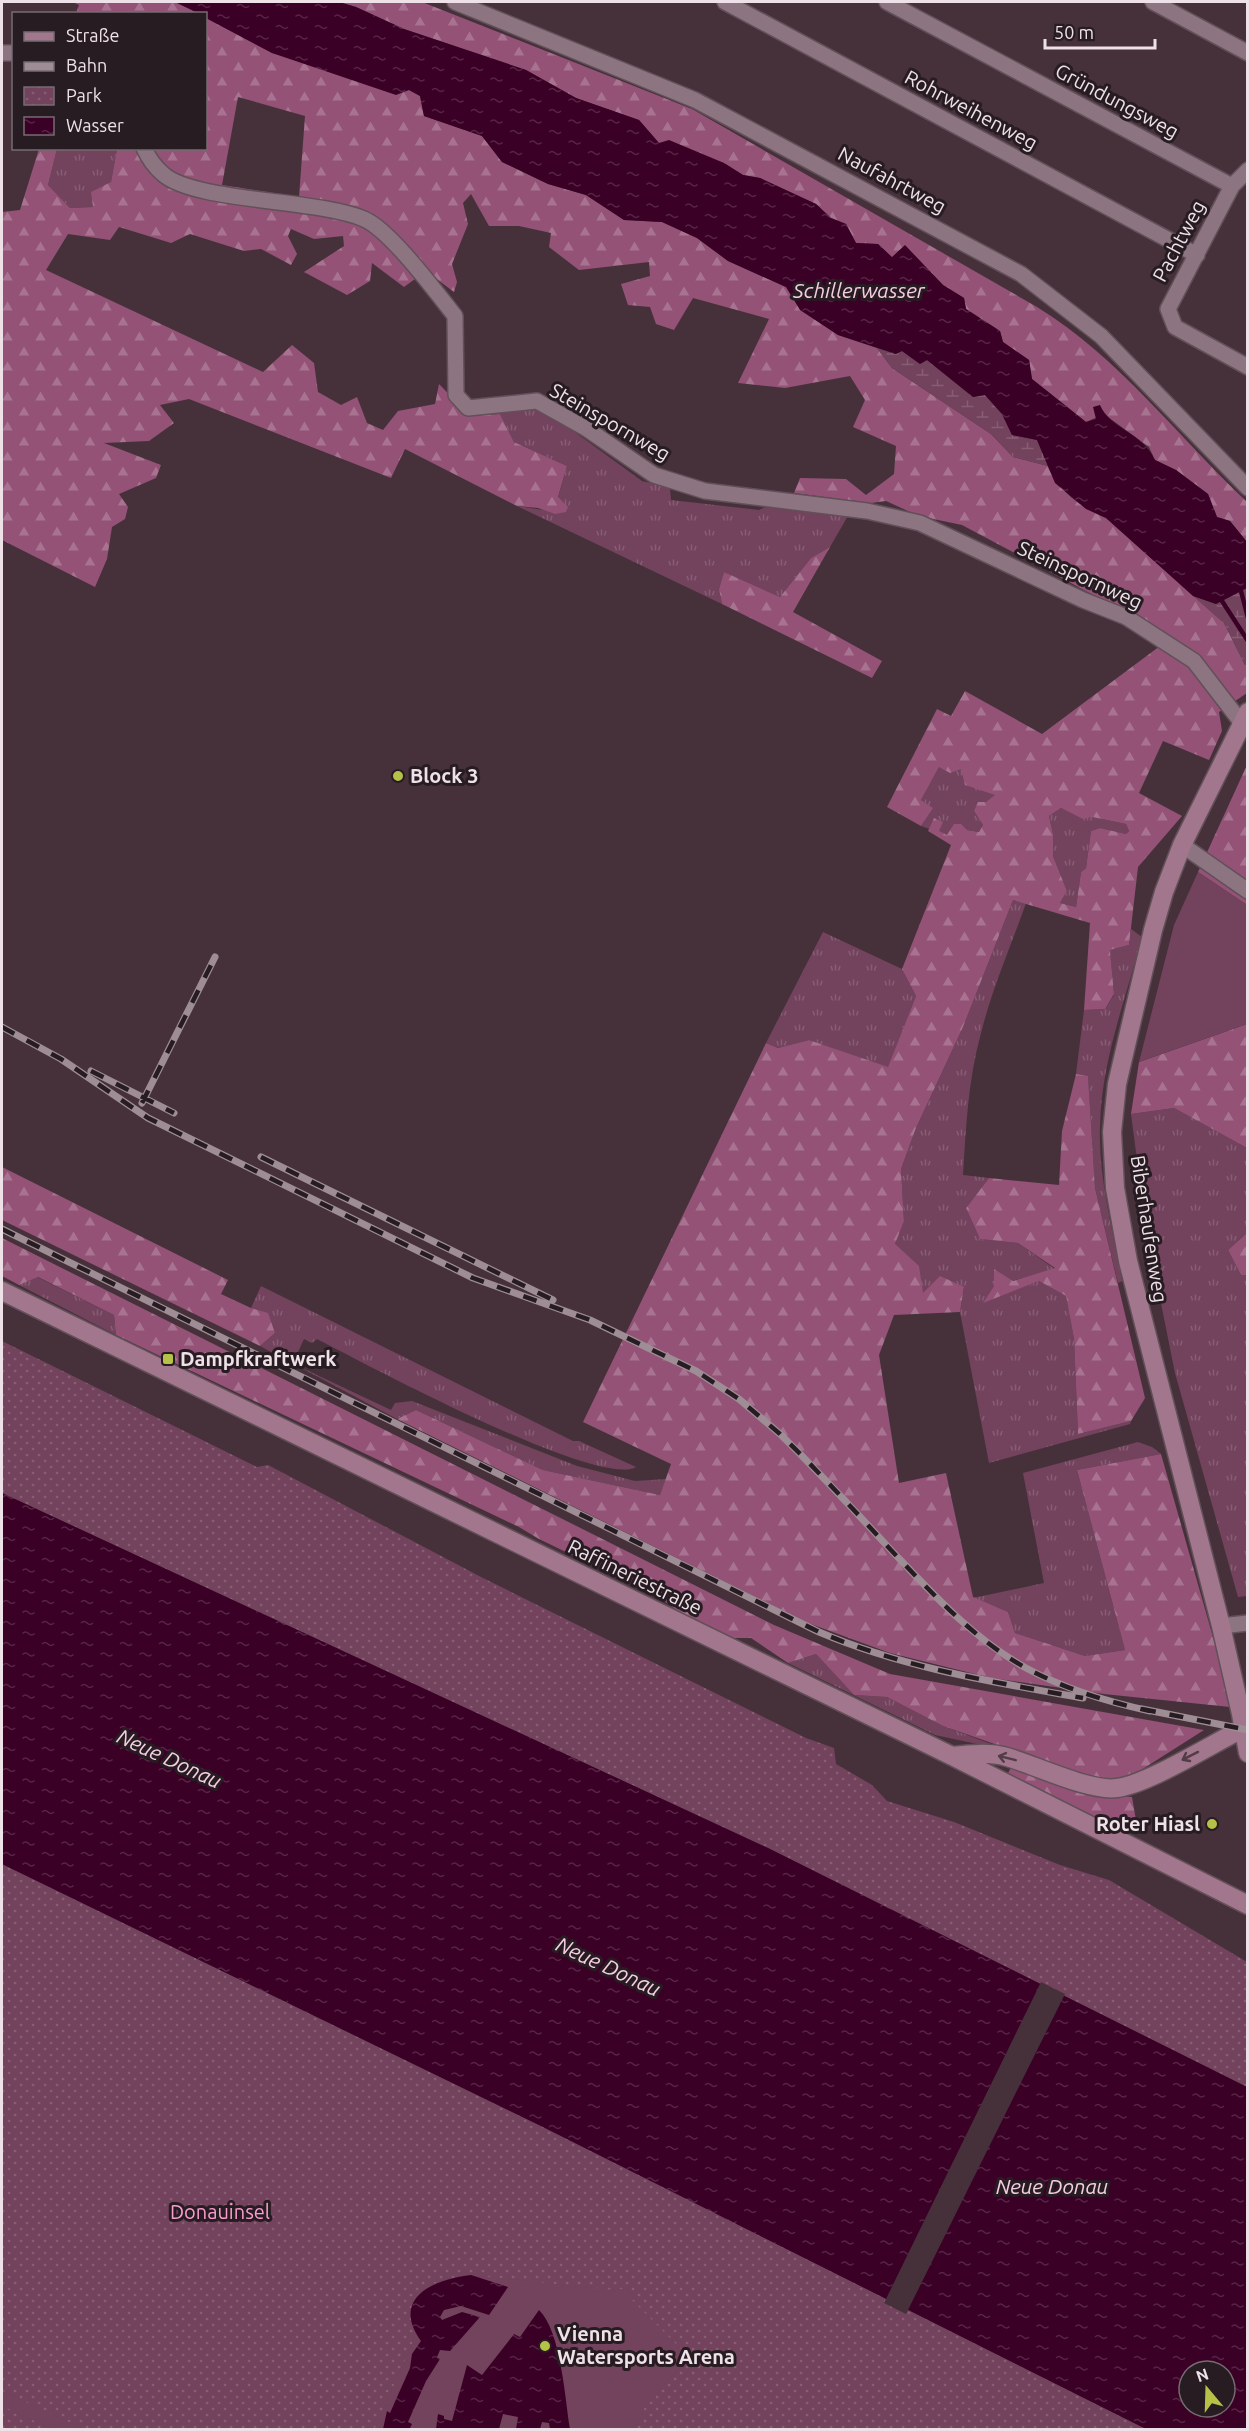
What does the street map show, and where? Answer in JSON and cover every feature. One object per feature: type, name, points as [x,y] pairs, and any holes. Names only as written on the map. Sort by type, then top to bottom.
[{"type":"main road","name":"Biberhaufenweg","points":[[1244,717],[1182,845],[1153,930],[1117,1084],[1112,1132],[1115,1188],[1128,1261],[1221,1626],[1248,1753]]},
{"type":"main road","name":"Raffineriestraße","points":[[2,1291],[952,1756],[1248,1905]]},
{"type":"main road","points":[[952,1756],[980,1753],[1005,1756],[1097,1787],[1117,1788],[1139,1782],[1242,1729]]},
{"type":"street","name":"Naufahrtweg","points":[[455,2],[695,100],[1021,274],[1101,336],[1248,488]]},
{"type":"street","name":"Rohrweihenweg","points":[[725,2],[1197,255]]},
{"type":"street","name":"Gründungsweg","points":[[887,2],[1232,186]]},
{"type":"street","points":[[1153,2],[1248,53]]},
{"type":"street","name":"Steinspornweg","points":[[145,150],[164,176],[195,189],[313,206],[365,219],[386,236],[455,316],[456,395],[468,408],[537,401],[587,429],[654,475],[705,491],[867,511],[920,523],[1083,600],[1126,617],[1194,661],[1244,717]]},
{"type":"street","name":"Pachtweg","points":[[1248,170],[1232,186],[1197,255],[1169,303],[1168,309],[1172,324],[1248,367]]},
{"type":"street","points":[[1182,845],[1248,891]]},
{"type":"street","points":[[1221,1626],[1248,1623]]},
{"type":"green space","points":[[73,2],[175,2],[196,12],[76,12],[79,5]]},
{"type":"green space","points":[[339,2],[422,2],[692,109],[1037,307],[1095,350],[1122,374],[1247,502],[1247,542],[1230,521],[1217,517],[1208,494],[1176,470],[1155,460],[1149,447],[1104,414],[1086,422],[1032,379],[1029,360],[1003,342],[1000,331],[966,309],[964,298],[943,285],[905,246],[892,258],[878,244],[856,243],[846,224],[831,218],[816,204],[760,178],[743,175],[724,163],[659,143],[639,120],[576,98],[526,70],[404,29],[356,7]]},
{"type":"green space","points":[[207,19],[272,53],[409,90],[420,96],[424,116],[482,136],[502,162],[548,184],[586,195],[624,220],[662,222],[697,238],[728,261],[786,287],[801,310],[838,335],[877,348],[892,368],[991,434],[1013,457],[1048,466],[1058,484],[1072,498],[1106,518],[1224,623],[1245,665],[1247,664],[1247,693],[1219,712],[1222,731],[1209,760],[1163,741],[1139,793],[1182,816],[1138,867],[1129,945],[1110,950],[1114,994],[1105,1009],[1084,1010],[1090,923],[1013,900],[963,1027],[916,1128],[901,1169],[904,1221],[895,1244],[919,1266],[923,1293],[940,1276],[964,1287],[960,1312],[894,1315],[879,1355],[899,1483],[946,1473],[973,1597],[1008,1612],[1015,1633],[1085,1656],[1125,1650],[1077,1470],[1161,1454],[1222,1669],[1230,1707],[1104,1694],[991,1678],[890,1653],[808,1623],[397,1419],[416,1410],[543,1470],[660,1495],[671,1464],[583,1422],[766,1043],[778,1048],[809,1040],[888,1067],[916,996],[902,969],[951,845],[928,831],[934,818],[943,822],[939,831],[947,835],[954,824],[961,824],[967,830],[979,832],[983,825],[974,811],[978,802],[986,802],[995,795],[965,785],[961,769],[950,773],[939,767],[921,800],[933,808],[921,826],[887,807],[937,709],[951,716],[965,691],[1042,734],[1172,637],[962,525],[919,516],[886,501],[871,503],[794,493],[800,478],[846,479],[866,495],[894,474],[896,446],[853,427],[865,400],[850,376],[785,388],[738,383],[769,319],[693,298],[674,330],[656,324],[650,307],[628,305],[621,284],[650,276],[649,262],[579,270],[549,247],[551,233],[519,226],[489,226],[471,194],[463,203],[468,224],[452,264],[457,282],[454,292],[426,271],[404,287],[372,263],[370,281],[347,295],[304,272],[344,246],[343,236],[314,239],[291,229],[288,236],[297,254],[291,265],[261,249],[244,251],[190,234],[171,243],[119,227],[110,240],[68,234],[46,270],[263,372],[292,345],[314,363],[318,392],[341,405],[357,397],[367,423],[383,430],[398,411],[435,404],[439,384],[470,416],[500,414],[514,442],[567,466],[558,497],[568,507],[566,512],[555,514],[538,508],[517,506],[405,449],[391,478],[189,399],[160,405],[174,423],[149,441],[104,443],[161,465],[156,478],[119,494],[128,507],[125,519],[112,527],[107,559],[95,587],[2,540],[2,212],[20,210],[39,150],[57,150],[48,185],[70,208],[93,207],[91,192],[111,182],[117,150],[207,150]],"holes":[[[238,97],[305,116],[299,197],[222,185]],[[1061,808],[1083,819],[1092,817],[1126,824],[1129,831],[1126,834],[1100,828],[1091,831],[1086,868],[1081,872],[1076,907],[1060,903],[1067,891],[1053,856],[1053,834],[1049,816]]]},
{"type":"green space","points":[[57,150],[117,150],[111,182],[94,207],[70,208],[48,185]]},
{"type":"green space","points":[[877,348],[895,354],[902,351],[920,364],[927,360],[973,397],[985,395],[1002,414],[1012,435],[1037,440],[1048,466],[1013,457],[991,434],[892,368]]},
{"type":"green space","points":[[506,408],[532,408],[546,411],[642,481],[670,488],[671,500],[759,510],[771,504],[849,514],[830,547],[811,558],[780,597],[724,572],[719,589],[722,604],[517,506],[550,511],[558,498],[567,466],[514,442],[500,414],[470,416]]},
{"type":"green space","points":[[830,547],[793,612],[882,661],[872,678],[722,604],[719,589],[724,572],[780,597],[811,558]]},
{"type":"green space","points":[[1247,588],[1247,664],[1245,665],[1224,623],[1193,596],[1216,604]]},
{"type":"green space","points":[[1247,765],[1247,905],[1198,872]]},
{"type":"green space","points":[[939,767],[961,768],[996,795],[974,811],[983,825],[979,832],[967,830],[947,835],[921,826],[932,808],[921,800]]},
{"type":"green space","points":[[1061,808],[1083,818],[1092,817],[1126,824],[1129,831],[1126,834],[1100,828],[1091,831],[1086,868],[1081,872],[1076,907],[1060,903],[1067,891],[1053,856],[1053,834],[1049,816]]},
{"type":"green space","points":[[1198,872],[1247,905],[1247,1024],[1139,1062],[1174,925]]},
{"type":"green space","points":[[1013,900],[1026,903],[985,1017],[970,1086],[963,1175],[989,1178],[966,1208],[980,1239],[1018,1243],[1055,1269],[994,1286],[984,1302],[1039,1281],[1066,1296],[1074,1339],[1078,1434],[1131,1421],[1130,1424],[989,1463],[960,1312],[964,1288],[922,1294],[895,1244],[904,1220],[901,1169],[916,1128],[963,1027]]},
{"type":"green space","points":[[1131,929],[1142,937],[1115,1030],[1101,1102],[1100,1126],[1101,1165],[1122,1281],[1118,1283],[1095,1188],[1088,1077],[1076,1074],[1084,1010],[1105,1009],[1114,995],[1110,950],[1129,945]]},
{"type":"green space","points":[[823,932],[902,969],[916,996],[888,1068],[809,1040],[778,1048],[766,1043]]},
{"type":"green space","points":[[1247,1024],[1247,1148],[1174,1108],[1131,1114],[1139,1062]]},
{"type":"green space","points":[[1076,1074],[1088,1076],[1095,1188],[1145,1398],[1131,1421],[1078,1434],[1074,1339],[1066,1296],[1039,1281],[983,1303],[994,1286],[994,1269],[1013,1281],[1055,1268],[1018,1243],[980,1239],[966,1208],[989,1178],[1059,1185],[1062,1131]]},
{"type":"green space","points":[[1174,1108],[1247,1148],[1247,1233],[1228,1250],[1241,1275],[1247,1275],[1247,1596],[1238,1597],[1175,1373],[1146,1228],[1131,1114]]},
{"type":"green space","points":[[2,1167],[228,1280],[221,1294],[268,1313],[275,1333],[260,1346],[2,1220]]},
{"type":"green space","points":[[1247,1233],[1247,1275],[1241,1275],[1228,1250]]},
{"type":"green space","points":[[2,1238],[774,1625],[890,1674],[1204,1730],[1127,1779],[1100,1781],[943,1726],[887,1697],[854,1695],[816,1654],[788,1663],[751,1638],[724,1638],[694,1623],[659,1597],[519,1527],[116,1335],[114,1315],[38,1277],[19,1285],[2,1276]]},
{"type":"green space","points":[[37,1277],[114,1315],[116,1335],[19,1285]]},
{"type":"green space","points":[[261,1286],[573,1441],[579,1441],[636,1467],[613,1469],[577,1460],[531,1442],[429,1396],[317,1339],[312,1343],[304,1339],[298,1352],[305,1356],[300,1367],[391,1410],[395,1403],[412,1401],[577,1466],[635,1481],[666,1479],[660,1495],[543,1470],[416,1410],[397,1419],[260,1346],[275,1333],[251,1308]]},
{"type":"green space","points":[[2,1341],[257,1467],[268,1465],[483,1578],[806,1738],[834,1748],[836,1764],[872,1785],[887,1801],[954,1822],[1060,1865],[1109,1880],[1247,1962],[1247,2087],[768,1848],[2,1493]]},
{"type":"green space","points":[[1138,1442],[1152,1447],[1161,1454],[1077,1470],[1125,1650],[1085,1656],[1015,1633],[1008,1612],[973,1598],[1044,1583],[1023,1473]]},
{"type":"green space","points":[[816,1654],[854,1695],[887,1697],[943,1726],[1010,1751],[935,1735],[788,1663]]},
{"type":"green space","points":[[1013,1764],[1109,1795],[1132,1797],[1137,1826],[1122,1832],[1007,1775]]},
{"type":"green space","name":"Donauinsel","points":[[2,1864],[541,2126],[1146,2429],[2,2429]]},
{"type":"green space","name":"Vienna Watersports Arena","points":[[471,2275],[614,2290],[629,2288],[631,2299],[689,2357],[645,2407],[634,2429],[374,2430],[416,2335],[413,2307],[417,2297],[433,2284]]},
{"type":"green space","points":[[2,2391],[83,2429],[52,2429],[2,2406]]},
{"type":"water","name":"Schillerwasser","points":[[175,2],[339,2],[356,7],[404,29],[526,70],[576,98],[639,120],[659,143],[669,140],[724,163],[743,175],[760,178],[816,204],[831,218],[846,224],[856,243],[878,244],[892,257],[905,245],[943,285],[964,298],[966,309],[1000,331],[1003,342],[1029,360],[1032,379],[1086,422],[1096,419],[1093,407],[1100,405],[1111,420],[1142,443],[1155,460],[1176,470],[1208,494],[1217,517],[1230,521],[1247,542],[1247,588],[1216,604],[1193,596],[1106,518],[1086,509],[1055,483],[1037,440],[1012,435],[1002,414],[985,395],[973,397],[927,360],[920,364],[902,351],[896,354],[838,335],[800,310],[786,287],[728,261],[697,238],[662,222],[624,220],[586,195],[548,184],[502,162],[482,136],[424,116],[420,96],[409,90],[396,95],[272,53],[207,19],[207,12],[196,12]]},
{"type":"water","name":"Neue Donau","points":[[2,1493],[768,1848],[1247,2087],[1247,2429],[1146,2429],[541,2126],[2,1864]]},
{"type":"water","points":[[471,2275],[508,2287],[489,2315],[461,2306],[444,2310],[440,2317],[442,2320],[462,2312],[480,2317],[450,2351],[440,2350],[437,2357],[440,2359],[426,2381],[408,2422],[412,2424],[410,2428],[383,2429],[387,2411],[390,2413],[410,2368],[412,2354],[421,2341],[413,2326],[411,2313],[413,2302],[431,2286]]},
{"type":"water","points":[[539,2310],[552,2333],[557,2349],[570,2429],[550,2429],[549,2423],[542,2422],[540,2429],[516,2429],[518,2417],[503,2414],[499,2429],[436,2429],[438,2414],[452,2421],[467,2365],[482,2375],[514,2334],[520,2337]]},
{"type":"pier","points":[[1041,1982],[1065,1994],[906,2314],[884,2303]]},
{"type":"waterway","points":[[1241,591],[1248,618]]},
{"type":"waterway","points":[[1222,601],[1248,641]]},
{"type":"railway","points":[[142,1103],[215,957]]},
{"type":"railway","points":[[2,1027],[61,1059],[148,1118],[473,1278],[590,1320],[696,1371],[739,1399],[780,1434],[937,1598],[988,1643],[1026,1668],[1056,1682],[1103,1699],[1150,1711]]},
{"type":"railway","points":[[91,1071],[174,1113]]},
{"type":"railway","points":[[261,1157],[553,1300]]},
{"type":"railway","points":[[2,1229],[819,1632],[851,1645],[916,1664],[982,1680],[1083,1698]]},
{"type":"railway","points":[[1142,1709],[1248,1730]]},
{"type":"place","name":"Block 3","points":[[398,776]]},
{"type":"place","name":"Dampfkraftwerk","points":[[168,1359]]},
{"type":"place","name":"Roter Hiasl","points":[[1212,1824]]},
{"type":"place","name":"Vienna Watersports Arena","points":[[545,2346]]}]
